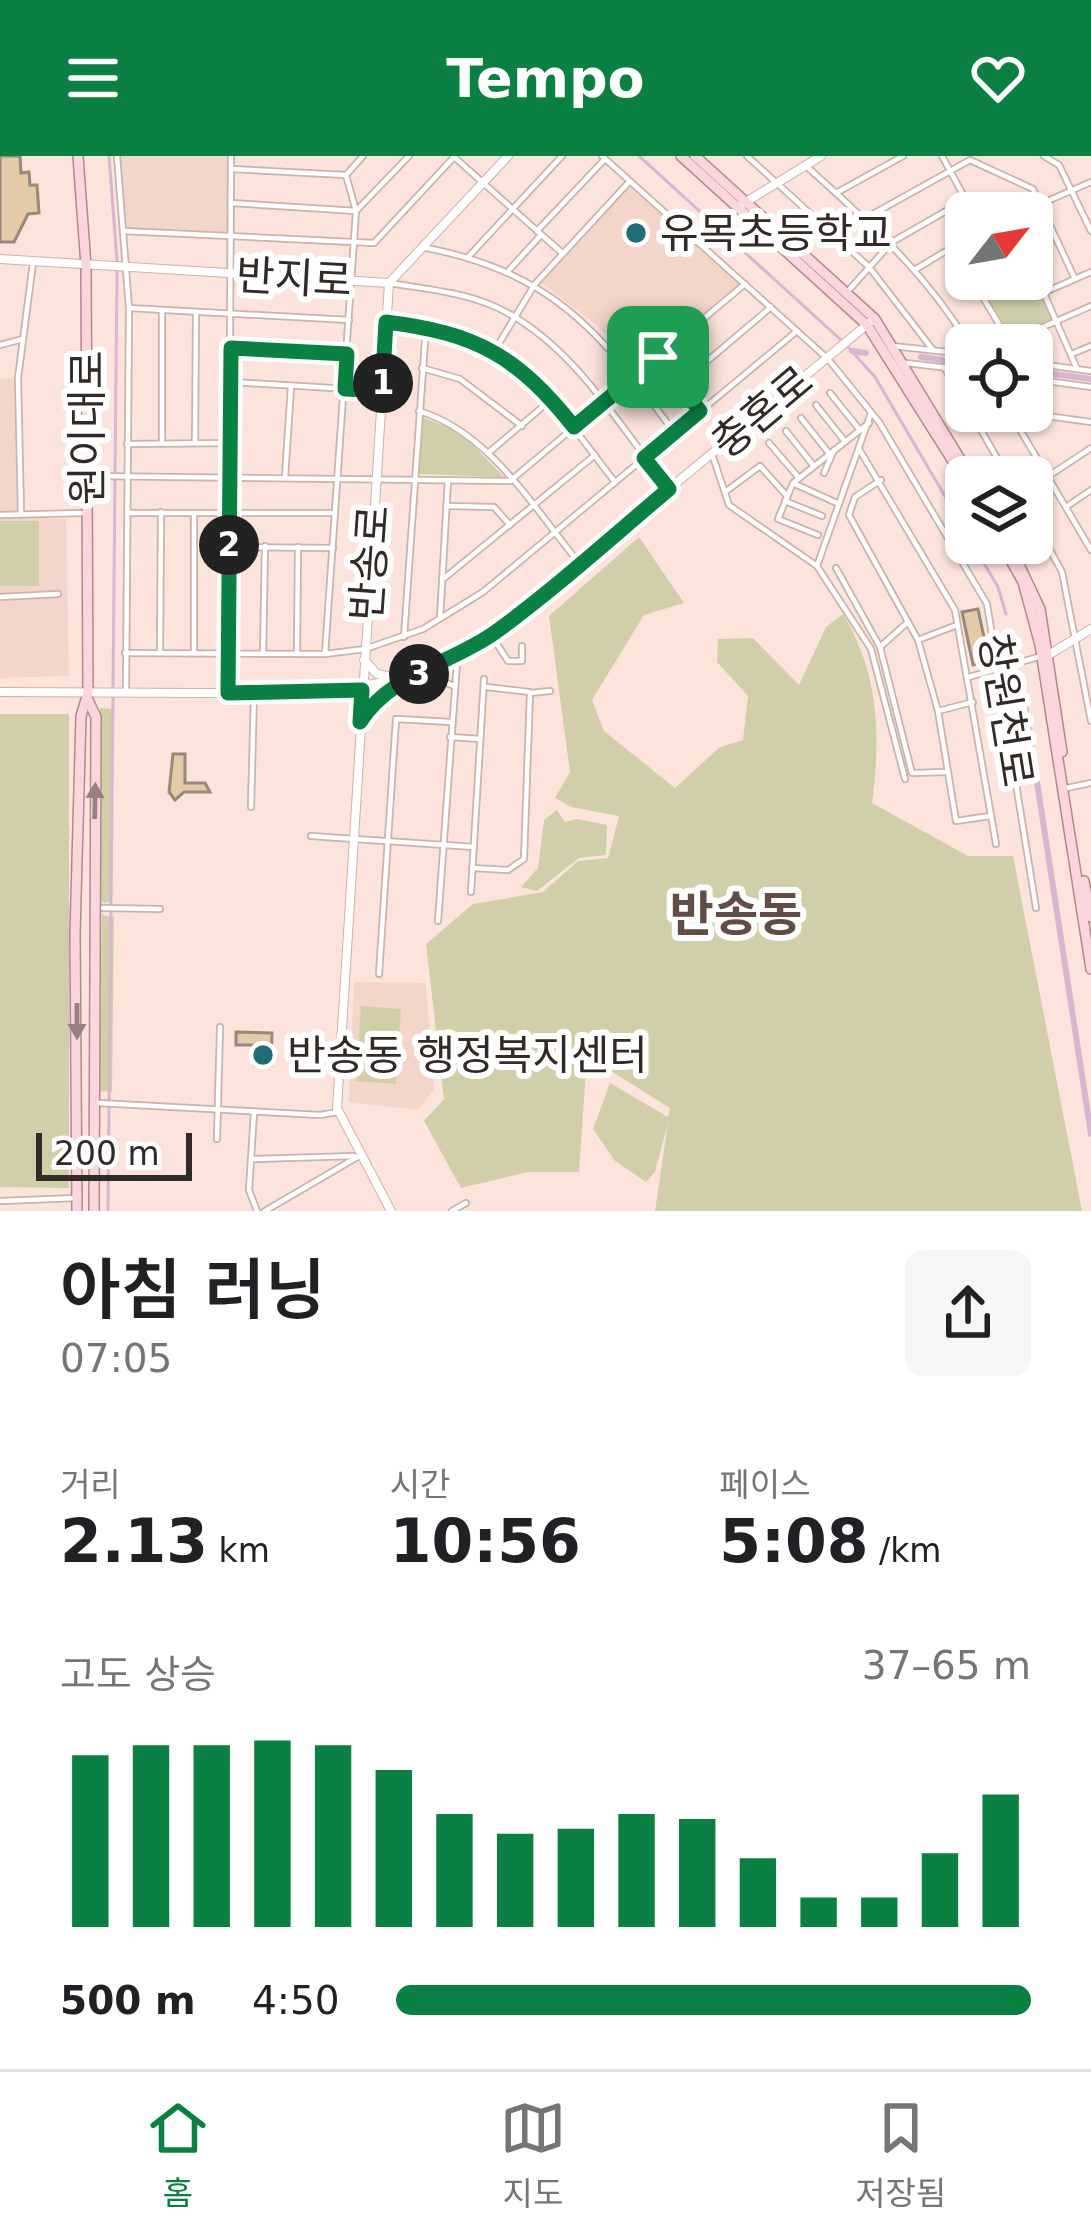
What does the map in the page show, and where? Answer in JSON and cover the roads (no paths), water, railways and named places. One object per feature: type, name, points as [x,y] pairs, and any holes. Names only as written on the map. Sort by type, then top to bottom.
[{"type":"main road","name":"원이대로","points":[[77,1211],[76,881],[82,716],[88,696],[86,266],[78,156]]},
{"type":"main road","points":[[681,156],[848,291],[952,456]]},
{"type":"main road","points":[[695,156],[893,346],[955,456]]},
{"type":"main road","points":[[1014,564],[1046,655],[1089,920]]},
{"type":"main road","points":[[1046,655],[1089,896],[1091,969]]},
{"type":"main road","name":"원이대로","points":[[88,696],[96,717],[99,1104],[94,1211]]},
{"type":"street","points":[[117,156],[129,308],[124,693]]},
{"type":"street","points":[[228,693],[231,156]]},
{"type":"street","points":[[231,169],[346,175],[364,156]]},
{"type":"street","points":[[231,203],[356,211],[409,156]]},
{"type":"street","points":[[123,231],[374,243],[454,156],[562,253]]},
{"type":"street","points":[[389,283],[508,156]]},
{"type":"street","points":[[469,256],[562,156]]},
{"type":"street","points":[[747,156],[869,267],[933,350]]},
{"type":"street","points":[[743,204],[821,156]]},
{"type":"street","points":[[836,193],[903,156]]},
{"type":"street","points":[[942,156],[961,192]]},
{"type":"street","points":[[1044,156],[1059,165],[1091,231]]},
{"type":"street","points":[[508,271],[604,157]]},
{"type":"street","name":"창원천로","points":[[604,157],[828,356],[872,412],[987,604],[1036,908]]},
{"type":"street","points":[[864,219],[970,160],[1035,192]]},
{"type":"street","points":[[805,165],[892,242],[955,324]]},
{"type":"street","points":[[326,654],[356,211],[346,175]]},
{"type":"street","points":[[495,350],[535,284],[630,181]]},
{"type":"street","points":[[1053,199],[1091,182]]},
{"type":"street","points":[[848,291],[892,242],[945,212]]},
{"type":"street","points":[[1053,230],[1075,279]]},
{"type":"street","points":[[422,248],[469,256],[508,271],[578,313],[674,432]]},
{"type":"street","points":[[916,268],[945,251]]},
{"type":"street","points":[[0,259],[86,266]]},
{"type":"street","points":[[21,514],[18,378],[34,261]]},
{"type":"street","name":"반지로","points":[[86,266],[389,283],[462,295],[514,317],[558,348],[669,489]]},
{"type":"street","points":[[1053,289],[1091,272]]},
{"type":"street","name":"반송로","points":[[389,283],[338,1112],[391,1211]]},
{"type":"street","points":[[87,476],[511,481],[745,284]]},
{"type":"street","points":[[1049,300],[1077,369]]},
{"type":"street","points":[[1051,324],[1091,306]]},
{"type":"street","points":[[679,385],[772,307]]},
{"type":"street","points":[[129,308],[350,320]]},
{"type":"street","points":[[162,310],[162,443]]},
{"type":"street","points":[[195,443],[196,312]]},
{"type":"street","points":[[386,322],[426,327],[495,350],[535,378],[616,482]]},
{"type":"street","name":"충혼로","points":[[88,696],[362,690],[404,679],[466,653],[867,325]]},
{"type":"street","points":[[404,637],[426,327]]},
{"type":"street","points":[[125,653],[364,655],[440,620],[554,533],[797,331]]},
{"type":"street","points":[[0,344],[23,339]]},
{"type":"street","points":[[893,346],[945,352]]},
{"type":"street","points":[[1072,354],[1091,346]]},
{"type":"street","points":[[231,348],[347,354]]},
{"type":"street","points":[[658,357],[700,411]]},
{"type":"street","points":[[904,362],[944,367]]},
{"type":"street","points":[[1053,366],[1091,371]]},
{"type":"street","points":[[422,368],[460,379],[522,426]]},
{"type":"street","points":[[230,382],[382,391]]},
{"type":"street","points":[[1053,382],[1091,387]]},
{"type":"street","points":[[285,477],[291,387]]},
{"type":"street","points":[[830,392],[859,429]]},
{"type":"street","points":[[488,454],[552,399]]},
{"type":"street","points":[[816,405],[843,439]]},
{"type":"street","points":[[418,411],[462,430],[488,454],[580,564]]},
{"type":"street","points":[[817,566],[872,412]]},
{"type":"street","points":[[1053,417],[1091,422]]},
{"type":"street","points":[[801,418],[828,452]]},
{"type":"street","points":[[818,535],[778,519],[786,498],[796,480],[868,423]]},
{"type":"street","points":[[785,431],[813,466]]},
{"type":"street","points":[[127,444],[230,443]]},
{"type":"street","points":[[770,443],[796,480],[839,504]]},
{"type":"street","points":[[824,473],[836,445]]},
{"type":"street","points":[[1053,474],[1091,448]]},
{"type":"street","points":[[859,449],[955,610],[996,844]]},
{"type":"street","points":[[712,454],[729,505],[817,566],[871,649],[905,779]]},
{"type":"street","points":[[442,580],[595,455]]},
{"type":"street","points":[[725,493],[760,466],[786,498],[822,516]]},
{"type":"street","points":[[440,620],[448,480]]},
{"type":"street","points":[[881,480],[854,497],[849,515],[918,640],[938,711],[956,821],[990,816]]},
{"type":"street","points":[[1053,485],[1088,535],[1091,550]]},
{"type":"street","points":[[1066,507],[1091,490]]},
{"type":"street","points":[[446,506],[494,506],[510,525]]},
{"type":"street","points":[[160,653],[161,512]]},
{"type":"street","points":[[0,515],[87,513]]},
{"type":"street","points":[[128,513],[335,514]]},
{"type":"street","points":[[194,513],[194,654]]},
{"type":"street","points":[[262,653],[265,546]]},
{"type":"street","points":[[229,547],[333,548]]},
{"type":"street","points":[[297,654],[298,547]]},
{"type":"street","points":[[1053,556],[1062,572],[1079,638],[1091,721]]},
{"type":"street","points":[[836,568],[880,647],[912,773],[948,772]]},
{"type":"street","points":[[0,596],[58,594]]},
{"type":"street","points":[[880,647],[908,622]]},
{"type":"street","points":[[918,640],[956,625]]},
{"type":"street","points":[[969,677],[1046,655],[1091,629]]},
{"type":"street","points":[[491,635],[508,661],[522,661],[522,646]]},
{"type":"street","points":[[364,655],[382,677],[404,679]]},
{"type":"street","points":[[438,921],[458,663]]},
{"type":"street","points":[[1084,675],[1091,670]]},
{"type":"street","points":[[434,678],[454,686]]},
{"type":"street","name":"충혼로","points":[[360,722],[404,679]]},
{"type":"street","points":[[471,892],[485,683],[550,691]]},
{"type":"street","points":[[0,692],[88,696]]},
{"type":"street","points":[[472,868],[508,870],[524,859],[530,692]]},
{"type":"street","points":[[251,807],[254,694]]},
{"type":"street","points":[[938,711],[973,702]]},
{"type":"street","points":[[379,974],[396,719],[451,722]]},
{"type":"street","points":[[450,737],[481,739]]},
{"type":"street","points":[[1067,788],[1091,783]]},
{"type":"street","points":[[311,836],[474,847]]},
{"type":"street","points":[[94,887],[104,908]]},
{"type":"street","points":[[94,919],[104,908],[160,909]]},
{"type":"street","points":[[218,1139],[220,1027]]},
{"type":"street","points":[[99,1104],[338,1112]]},
{"type":"street","points":[[254,1112],[249,1190],[256,1211]]},
{"type":"street","points":[[251,1159],[360,1156]]},
{"type":"street","points":[[266,1211],[360,1156]]},
{"type":"street","points":[[0,1201],[77,1198]]},
{"type":"street","points":[[452,1211],[466,1203]]},
{"type":"waterway","points":[[109,156],[117,261]]},
{"type":"waterway","points":[[639,156],[841,340]]},
{"type":"waterway","points":[[113,687],[117,271]]},
{"type":"waterway","points":[[848,347],[875,377],[945,496]]},
{"type":"waterway","points":[[852,351],[866,353]]},
{"type":"waterway","points":[[921,357],[945,360]]},
{"type":"waterway","points":[[1053,374],[1091,379]]},
{"type":"waterway","points":[[984,564],[1006,614]]},
{"type":"waterway","points":[[1021,678],[1091,1134]]},
{"type":"waterway","points":[[108,1211],[113,697]]},
{"type":"place","name":"유목초등학교","points":[[636,233]]},
{"type":"place","name":"반송동 행정복지센터","points":[[263,1055]]},
{"type":"district","name":"반송동","points":[[736,914]]}]
